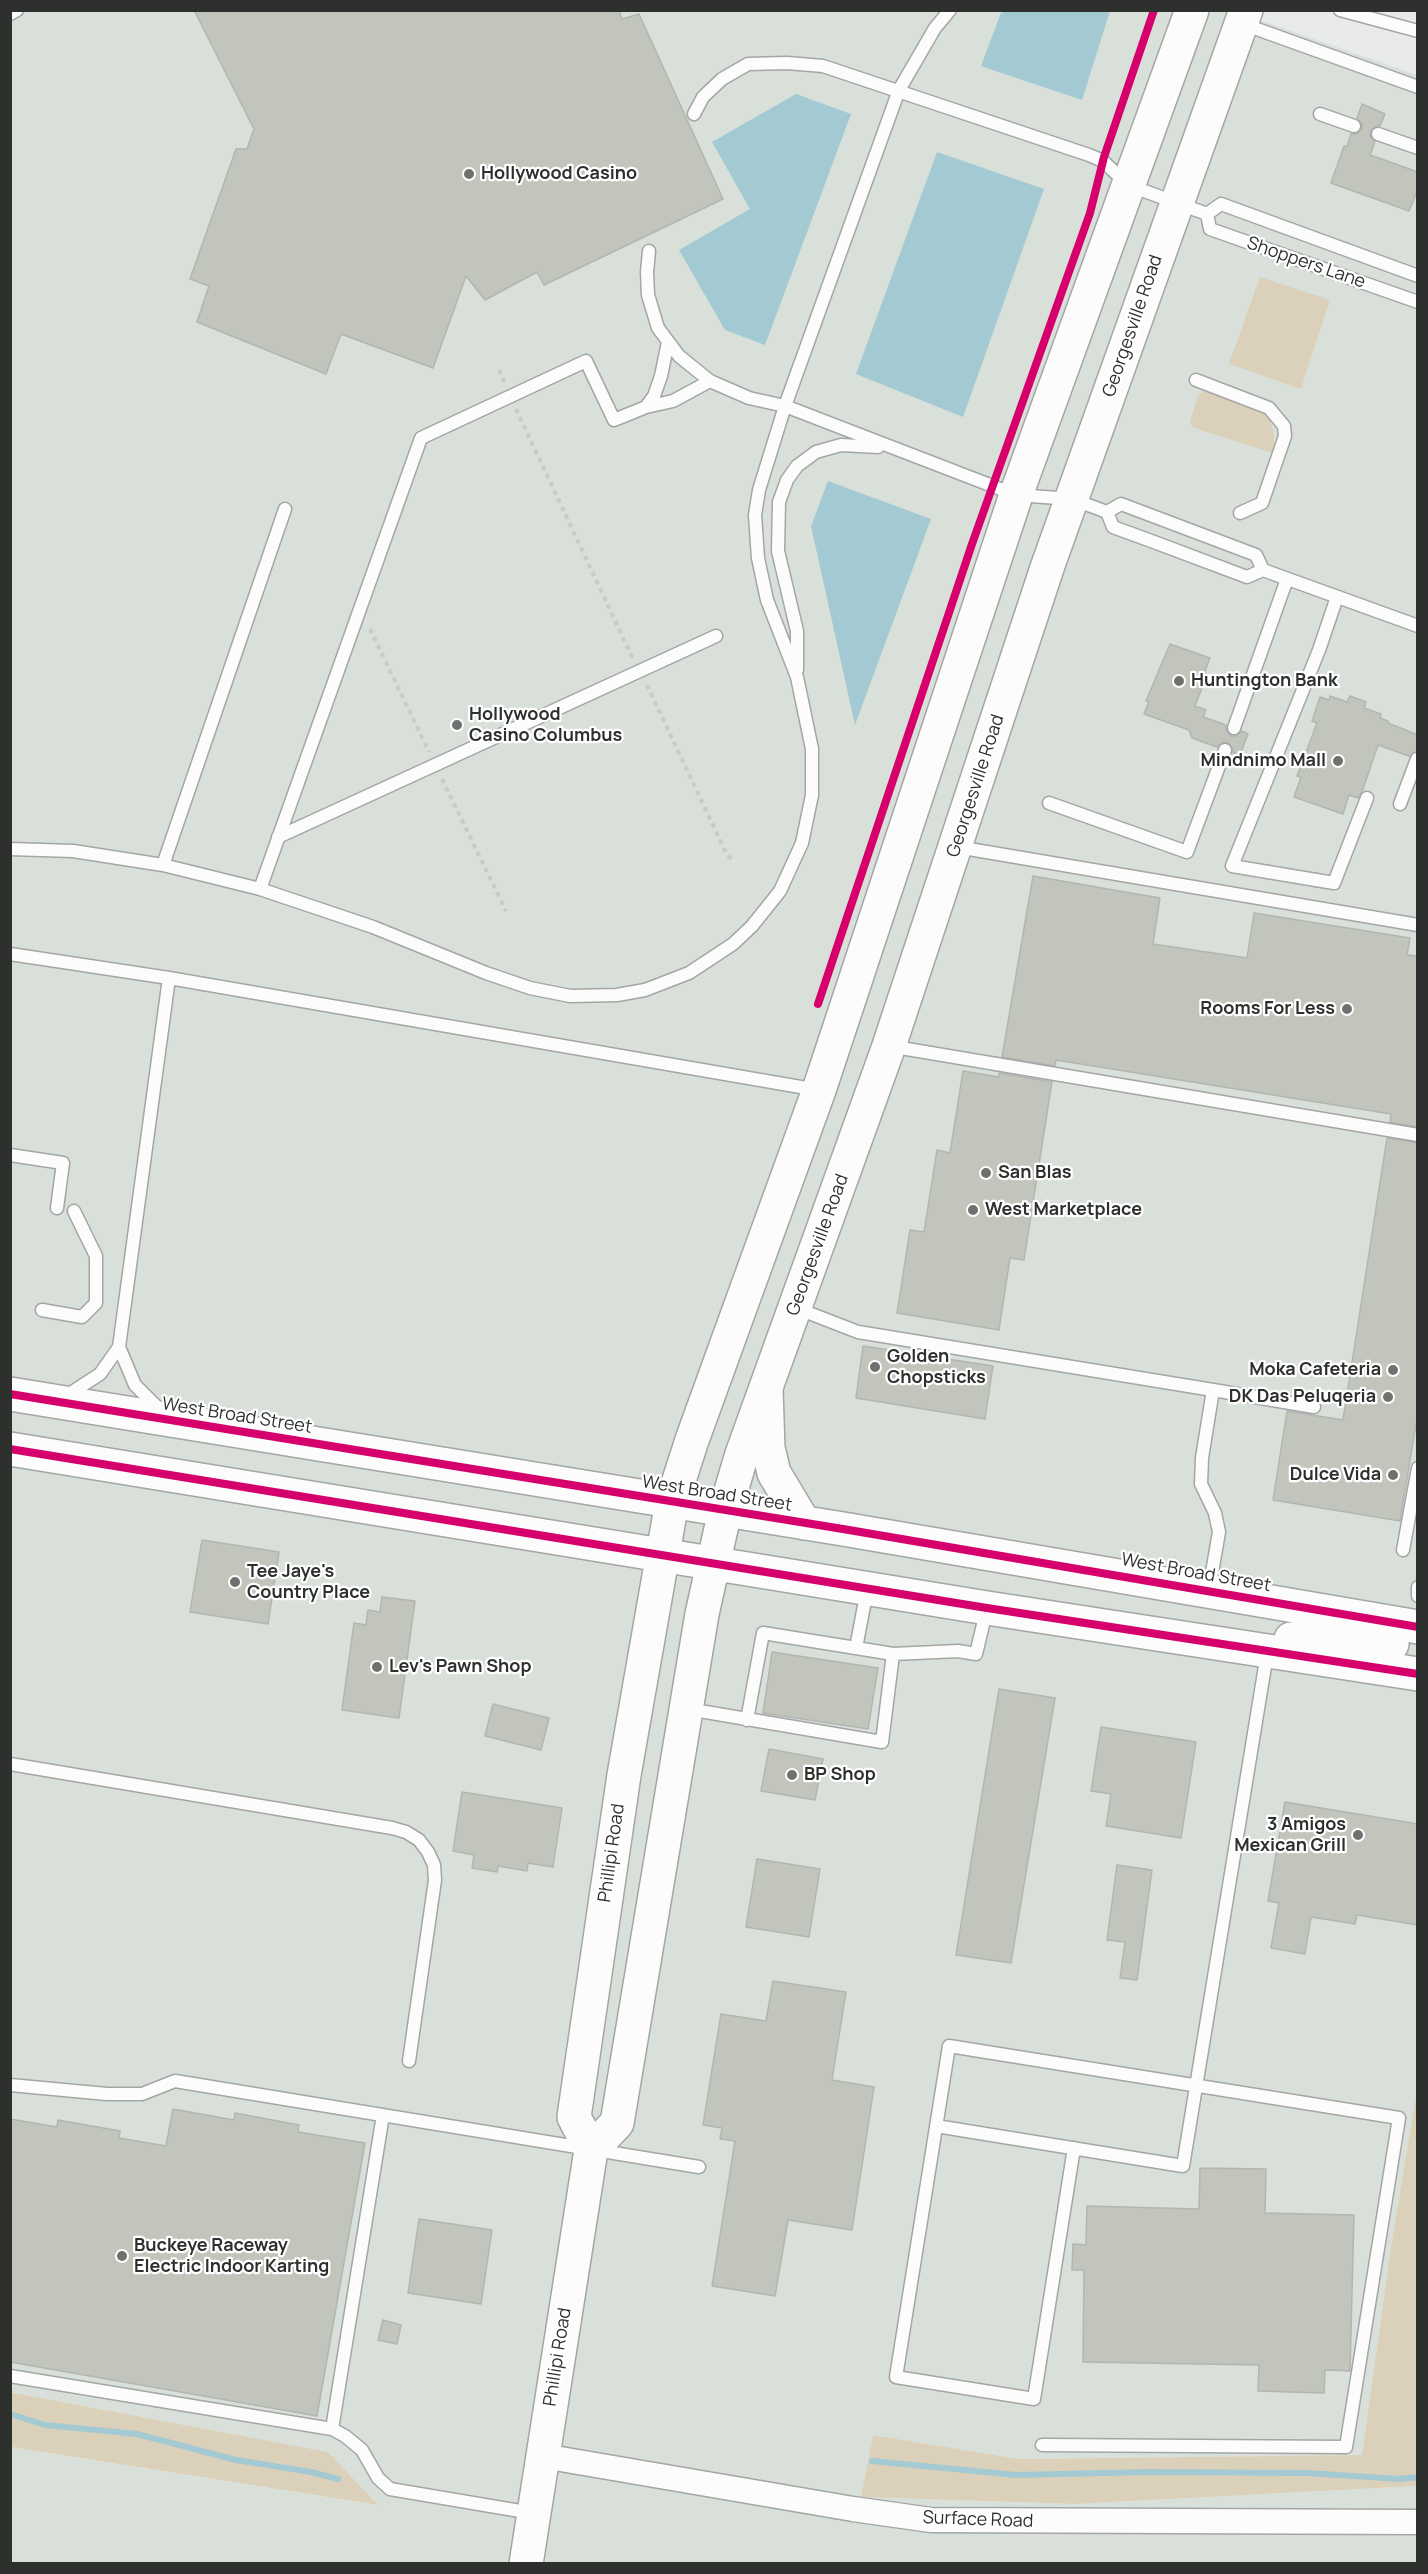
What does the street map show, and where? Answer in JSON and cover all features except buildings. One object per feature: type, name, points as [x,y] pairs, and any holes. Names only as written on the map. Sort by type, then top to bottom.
[{"type":"main road","points":[[662,1555],[672,1502],[692,1440],[819,1090],[1016,495],[1192,10]]},
{"type":"main road","name":"Georgesville Road","points":[[713,1563],[725,1510],[742,1454],[889,1047],[1072,499],[1177,203],[1236,15]]},
{"type":"main road","points":[[766,1389],[768,1448],[774,1473],[804,1522]]},
{"type":"main road","name":"West Broad Street","points":[[10,1394],[804,1522],[1418,1627]]},
{"type":"main road","points":[[10,1449],[987,1608],[1418,1674]]},
{"type":"main road","name":"Phillipi Road","points":[[526,2564],[591,2150],[574,2116],[615,1827],[662,1555]]},
{"type":"main road","points":[[591,2150],[617,2123],[713,1563]]},
{"type":"main road","points":[[1038,1615],[1095,1606],[1293,1639],[1350,1638],[1398,1645],[1418,1633]]},
{"type":"street","name":"Surface Road","points":[[543,2456],[853,2509],[931,2520],[1418,2522]]},
{"type":"lane","points":[[10,14],[17,10]]},
{"type":"lane","points":[[10,849],[73,852],[163,865],[260,889],[373,927],[530,988],[570,996],[617,995],[668,982],[713,960],[752,926],[780,891],[802,843],[812,795],[812,749],[797,677],[767,600],[758,558],[755,515],[759,490],[785,406],[900,90],[935,28],[950,10]]},
{"type":"lane","points":[[1340,10],[1418,32]]},
{"type":"lane","points":[[1236,15],[1418,87]]},
{"type":"lane","points":[[694,114],[703,97],[722,78],[748,64],[787,63],[823,66],[1089,155],[1103,161],[1128,185],[1207,214]]},
{"type":"lane","points":[[1320,114],[1354,126]]},
{"type":"lane","points":[[1377,134],[1418,148]]},
{"type":"lane","name":"Shoppers Lane","points":[[1418,276],[1221,204],[1207,214],[1210,230],[1418,302]]},
{"type":"lane","points":[[649,251],[648,295],[658,328],[679,356],[710,381],[749,398],[785,406],[1016,495],[1072,499],[1107,512],[1113,527],[1247,577],[1263,570],[1418,626]]},
{"type":"lane","points":[[646,406],[654,396],[661,376],[668,342]]},
{"type":"lane","points":[[260,889],[421,438],[586,362],[614,420],[646,406],[673,401],[710,381]]},
{"type":"lane","points":[[1196,380],[1269,408],[1284,426],[1285,436],[1262,503],[1240,513]]},
{"type":"lane","points":[[797,677],[797,631],[778,551],[779,502],[787,480],[796,466],[816,452],[841,445],[866,445],[900,451]]},
{"type":"lane","points":[[1107,512],[1121,504],[1256,555],[1263,570]]},
{"type":"lane","points":[[163,865],[285,509]]},
{"type":"lane","points":[[1234,728],[1287,579]]},
{"type":"lane","points":[[1337,597],[1319,650],[1232,866],[1334,883],[1367,798]]},
{"type":"lane","points":[[278,837],[716,636]]},
{"type":"lane","points":[[1049,803],[1186,852],[1225,750]]},
{"type":"lane","points":[[1400,804],[1417,759]]},
{"type":"lane","points":[[957,846],[1418,925]]},
{"type":"lane","points":[[10,954],[169,978],[819,1090]]},
{"type":"lane","points":[[56,1402],[100,1374],[119,1347],[169,978]]},
{"type":"lane","points":[[889,1047],[1418,1135]]},
{"type":"lane","points":[[10,1155],[63,1163],[57,1208]]},
{"type":"lane","points":[[42,1310],[82,1317],[96,1303],[96,1256],[74,1211]]},
{"type":"lane","points":[[796,1308],[858,1332],[1314,1407]]},
{"type":"lane","points":[[119,1347],[135,1385],[171,1420]]},
{"type":"lane","points":[[1209,1590],[1219,1532],[1215,1513],[1201,1484],[1202,1458],[1213,1390]]},
{"type":"lane","points":[[1403,1550],[1418,1468]]},
{"type":"lane","points":[[856,1648],[867,1587]]},
{"type":"lane","points":[[1418,1587],[1418,1596]]},
{"type":"lane","points":[[747,1720],[762,1633],[893,1653],[958,1651],[976,1654],[987,1608]]},
{"type":"lane","points":[[936,2126],[1183,2166],[1268,1650]]},
{"type":"lane","points":[[687,1709],[882,1742],[893,1653]]},
{"type":"lane","points":[[10,1764],[392,1828],[406,1832],[419,1840],[428,1851],[434,1865],[435,1880],[409,2061]]},
{"type":"lane","points":[[1042,2445],[1346,2447],[1399,2118],[949,2046],[896,2377],[1034,2399],[1074,2148]]},
{"type":"lane","points":[[10,2085],[96,2093],[142,2094],[175,2081],[699,2168]]},
{"type":"lane","points":[[332,2429],[383,2115]]},
{"type":"lane","points":[[10,2376],[332,2429],[362,2450],[378,2478],[390,2489],[534,2513]]},
{"type":"path","points":[[516,410],[635,663]]},
{"type":"path","points":[[367,623],[434,761]]},
{"type":"path","points":[[644,680],[727,855],[734,861]]},
{"type":"path","points":[[442,779],[506,911]]},
{"type":"shaded area","points":[[1231,10],[1417,75],[1418,2091],[1391,2247],[1362,2455],[1019,2459],[873,2435],[861,2497],[1075,2504],[1417,2486],[1417,2563],[11,2563],[10,2447],[376,2505],[328,2452],[11,2392],[11,11]]},
{"type":"shaded area","points":[[1260,277],[1330,300],[1301,389],[1229,364]]},
{"type":"shaded area","points":[[1207,390],[1263,411],[1269,418],[1273,430],[1275,454],[1192,427],[1190,422],[1198,396]]},
{"type":"shaded area","points":[[1417,2091],[1417,2486],[1075,2504],[861,2497],[873,2435],[1019,2459],[1362,2455],[1391,2247]]},
{"type":"shaded area","points":[[10,2392],[328,2452],[378,2505],[11,2447]]},
{"type":"water","points":[[1006,11],[1110,11],[1082,100],[981,66],[1001,13]]},
{"type":"water","points":[[796,94],[851,114],[765,345],[725,330],[679,250],[750,209],[712,142]]},
{"type":"water","points":[[937,152],[1044,189],[963,417],[856,374]]},
{"type":"water","points":[[828,481],[931,519],[855,725],[811,526]]},
{"type":"waterway","points":[[10,2414],[45,2425],[137,2434],[236,2460],[311,2472],[338,2479]]},
{"type":"waterway","points":[[872,2461],[1016,2475],[1150,2472],[1307,2473],[1400,2479],[1418,2477]]},
{"type":"cycle path","points":[[818,1004],[972,544],[1090,213],[1104,157],[1154,10]]},
{"type":"cycle path","points":[[10,1394],[843,1529],[1418,1627]]},
{"type":"cycle path","points":[[10,1449],[987,1608],[1418,1674]]},
{"type":"place","name":"Hollywood Casino","points":[[469,174]]},
{"type":"place","name":"Huntington Bank","points":[[1179,681]]},
{"type":"place","name":"Hollywood Casino Columbus","points":[[457,725]]},
{"type":"place","name":"Mindnimo Mall","points":[[1338,761]]},
{"type":"place","name":"Rooms For Less","points":[[1347,1009]]},
{"type":"place","name":"San Blas","points":[[986,1173]]},
{"type":"place","name":"West Marketplace","points":[[973,1210]]},
{"type":"place","name":"Golden Chopsticks","points":[[875,1367]]},
{"type":"place","name":"Moka Cafeteria","points":[[1393,1370]]},
{"type":"place","name":"DK Das Peluqeria","points":[[1388,1397]]},
{"type":"place","name":"Dulce Vida","points":[[1393,1475]]},
{"type":"place","name":"Tee Jaye's Country Place","points":[[235,1582]]},
{"type":"place","name":"Lev's Pawn Shop","points":[[377,1667]]},
{"type":"place","name":"BP Shop","points":[[792,1775]]},
{"type":"place","name":"3 Amigos Mexican Grill","points":[[1358,1835]]},
{"type":"place","name":"Buckeye Raceway Electric Indoor Karting","points":[[122,2256]]}]
